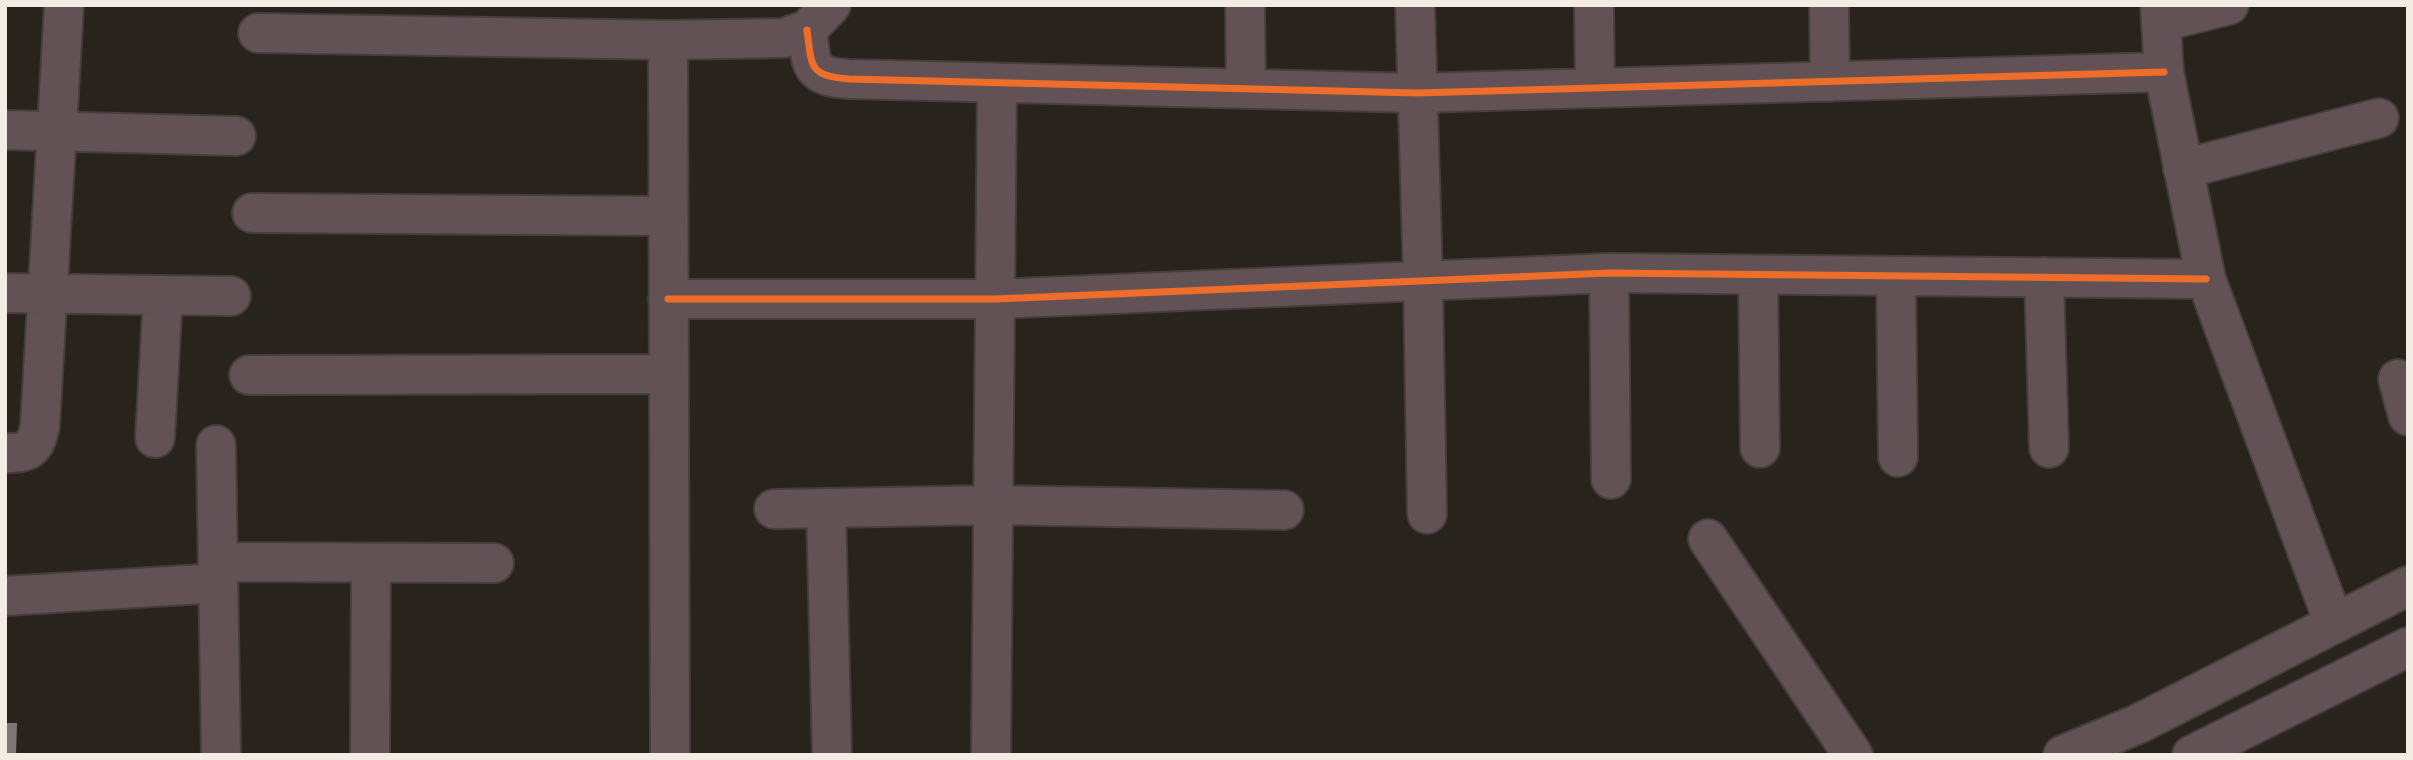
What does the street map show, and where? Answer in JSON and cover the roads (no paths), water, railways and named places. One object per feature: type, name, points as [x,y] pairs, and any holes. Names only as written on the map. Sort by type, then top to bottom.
[{"type":"street","points":[[5,453],[27,451],[37,443],[40,426],[64,5]]},
{"type":"street","points":[[1245,5],[1246,89]]},
{"type":"street","points":[[1415,5],[1427,514]]},
{"type":"street","points":[[1594,5],[1595,88]]},
{"type":"street","points":[[1829,5],[1830,82]]},
{"type":"street","points":[[2229,5],[2161,14],[2164,72],[2206,279],[2334,623]]},
{"type":"street","points":[[819,18],[812,65],[819,73],[831,78],[1417,93],[2164,72]]},
{"type":"street","points":[[258,33],[668,40],[783,38],[819,18]]},
{"type":"street","points":[[668,40],[670,755]]},
{"type":"street","points":[[991,755],[997,83]]},
{"type":"street","points":[[2183,169],[2379,118]]},
{"type":"street","points":[[5,130],[236,136]]},
{"type":"street","points":[[252,213],[668,216]]},
{"type":"street","points":[[668,299],[995,299],[1609,273],[2206,279]]},
{"type":"street","points":[[1609,273],[1611,479]]},
{"type":"street","points":[[1758,275],[1760,449]]},
{"type":"street","points":[[1896,276],[1898,457]]},
{"type":"street","points":[[2044,277],[2049,449]]},
{"type":"street","points":[[5,293],[231,296]]},
{"type":"street","points":[[155,438],[163,295]]},
{"type":"street","points":[[249,375],[669,374]]},
{"type":"street","points":[[2398,379],[2408,416]]},
{"type":"street","points":[[216,445],[221,755]]},
{"type":"street","points":[[774,509],[993,505],[1284,510]]},
{"type":"street","points":[[826,508],[832,755]]},
{"type":"street","points":[[1708,539],[1853,755]]},
{"type":"street","points":[[370,755],[371,563]]},
{"type":"street","points":[[5,596],[218,573],[371,563],[494,563]]},
{"type":"street","points":[[2063,755],[2138,724],[2408,586]]},
{"type":"street","points":[[2192,755],[2408,647]]}]
